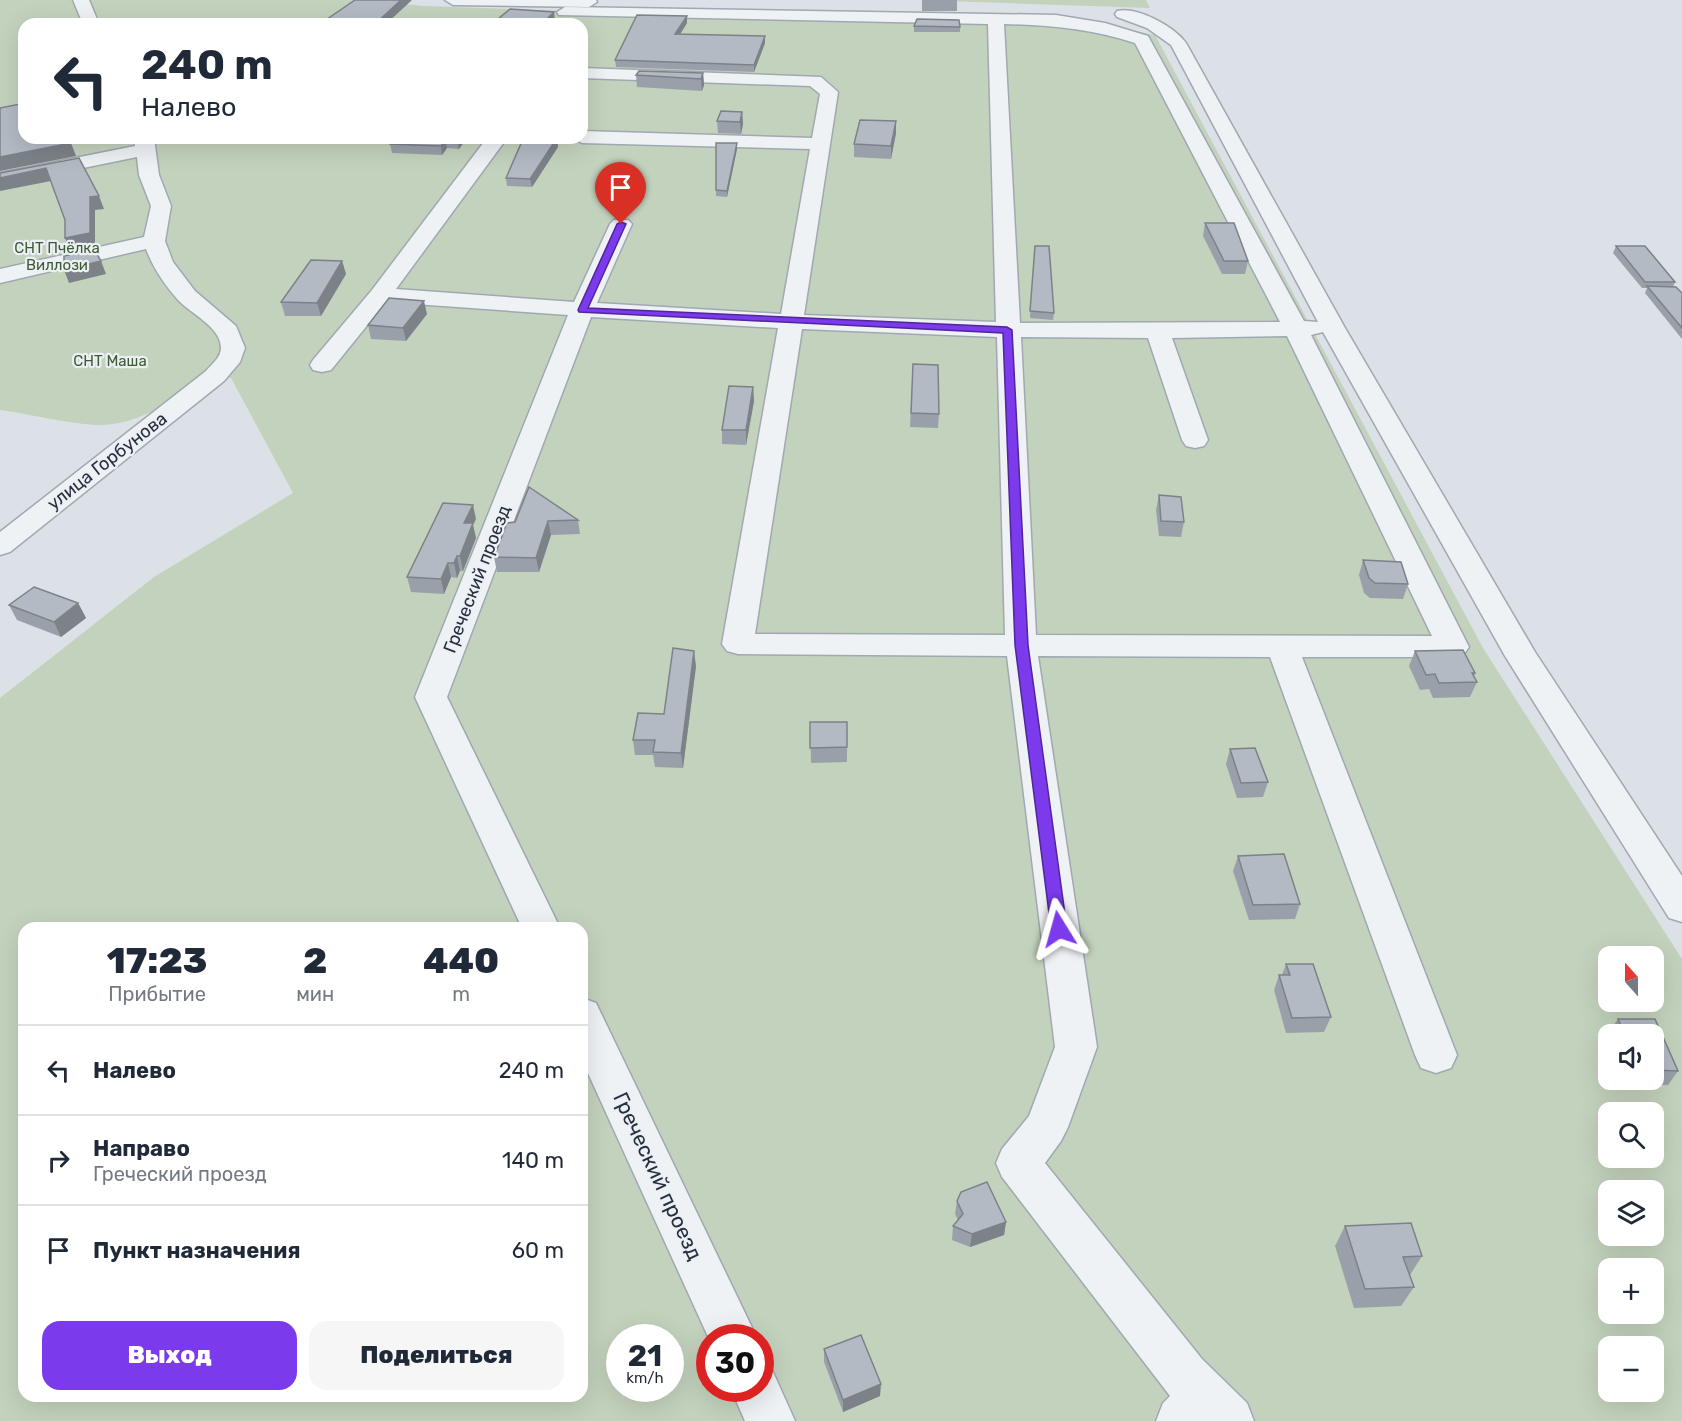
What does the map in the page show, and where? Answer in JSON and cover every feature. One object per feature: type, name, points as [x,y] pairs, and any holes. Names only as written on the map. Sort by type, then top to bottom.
[{"type":"street","points":[[81,0],[88,18]]},
{"type":"street","points":[[453,0],[566,13],[1056,20],[1105,28],[1142,40],[1296,329],[1453,647],[738,644],[829,92],[815,81],[588,73]]},
{"type":"street","points":[[566,13],[635,1],[1038,6],[1112,10],[1150,22],[1169,34],[1178,43],[1333,328],[1521,656],[1682,907]]},
{"type":"street","points":[[996,19],[1007,330],[1022,645],[1076,1047],[1046,1127],[1018,1162],[1185,1376],[1205,1413]]},
{"type":"street","points":[[588,137],[821,144]]},
{"type":"street","points":[[0,179],[145,144],[149,175],[161,206],[154,241],[0,276]]},
{"type":"street","points":[[322,365],[380,296],[493,144]]},
{"type":"street","name":"Греческий проезд","points":[[538,922],[431,697],[582,310],[621,224]]},
{"type":"street","name":"улица Горбунова","points":[[0,546],[215,376],[228,362],[234,348],[228,331],[187,296],[162,263],[154,241]]},
{"type":"street","points":[[380,296],[582,310],[1007,330],[1333,328]]},
{"type":"street","points":[[1157,330],[1195,440]]},
{"type":"street","points":[[1282,646],[1436,1055]]},
{"type":"street","name":"Греческий проезд","points":[[588,1028],[726,1324]]},
{"type":"street","points":[[762,1402],[770,1421]]},
{"type":"green space","points":[[0,0],[365,0],[423,6],[564,11],[1065,17],[1155,35],[1483,648],[1682,959],[1682,1421],[0,1421],[0,698],[154,577],[293,493],[231,378],[206,369],[186,390],[160,408],[131,420],[102,425],[0,410]]},
{"type":"green space","points":[[918,0],[1146,0],[1150,8]]},
{"type":"building","points":[[355,0],[401,0],[382,18],[329,18]]},
{"type":"building","points":[[510,9],[554,12],[548,18],[499,18]]},
{"type":"building","points":[[637,15],[687,16],[675,34],[765,36],[754,65],[615,60]]},
{"type":"building","points":[[917,19],[959,20],[960,27],[914,26]]},
{"type":"building","points":[[639,71],[703,73],[701,79],[636,75]]},
{"type":"building","points":[[18,104],[18,144],[66,144],[0,157],[0,108]]},
{"type":"building","points":[[721,111],[742,112],[740,122],[717,121]]},
{"type":"building","points":[[860,120],[896,121],[891,146],[854,144]]},
{"type":"building","points":[[716,143],[737,143],[727,191],[716,190]]},
{"type":"building","points":[[390,144],[442,144],[441,146]]},
{"type":"building","points":[[521,144],[553,144],[530,179],[506,178]]},
{"type":"building","points":[[79,158],[99,196],[90,197],[90,233],[65,238],[65,220],[46,168],[0,178],[0,173]]},
{"type":"building","points":[[1205,223],[1234,223],[1248,261],[1224,261]]},
{"type":"building","points":[[1035,246],[1049,246],[1054,313],[1030,311]]},
{"type":"building","points":[[1616,246],[1645,246],[1675,282],[1645,282]]},
{"type":"building","points":[[94,249],[101,261],[64,270],[64,256]]},
{"type":"building","points":[[311,260],[342,261],[317,303],[281,302]]},
{"type":"building","points":[[1647,286],[1676,287],[1682,293],[1682,328]]},
{"type":"building","points":[[389,298],[424,301],[403,328],[368,325]]},
{"type":"building","points":[[913,364],[938,365],[939,414],[911,413]]},
{"type":"building","points":[[729,386],[753,387],[746,430],[722,430]]},
{"type":"building","points":[[529,487],[578,520],[548,521],[536,558],[494,557],[507,523],[515,522]]},
{"type":"building","points":[[1159,495],[1181,497],[1184,522],[1161,521]]},
{"type":"building","points":[[443,503],[473,505],[464,523],[473,523],[460,556],[457,556],[454,563],[448,563],[441,579],[407,577]]},
{"type":"building","points":[[1363,560],[1401,562],[1408,584],[1375,583],[1369,578]]},
{"type":"building","points":[[34,587],[78,603],[54,622],[9,605]]},
{"type":"building","points":[[673,648],[694,651],[681,753],[653,752],[655,740],[633,740],[638,713],[664,714]]},
{"type":"building","points":[[1463,650],[1477,682],[1439,683],[1435,674],[1426,675],[1415,651]]},
{"type":"building","points":[[810,722],[847,722],[847,747],[810,748]]},
{"type":"building","points":[[1255,748],[1268,782],[1241,783],[1230,749]]},
{"type":"building","points":[[1284,854],[1300,904],[1253,905],[1238,856]]},
{"type":"building","points":[[1286,964],[1313,964],[1331,1017],[1292,1018],[1279,975],[1290,975]]},
{"type":"building","points":[[1618,1019],[1655,1019],[1657,1024],[1620,1024]]},
{"type":"building","points":[[1664,1039],[1678,1071],[1664,1070]]},
{"type":"building","points":[[987,1182],[1006,1222],[972,1234],[953,1226],[963,1214],[957,1201],[961,1192]]},
{"type":"building","points":[[1411,1223],[1422,1256],[1403,1257],[1414,1287],[1365,1289],[1345,1226]]},
{"type":"building","points":[[861,1335],[881,1384],[843,1400],[824,1349]]},
{"type":"route","points":[[621,224],[582,310],[1007,330],[1022,645],[1059,929]]},
{"type":"park label","name":"СНТ Пчёлка Виллози","points":[[57,256]]},
{"type":"park label","name":"СНТ Маша","points":[[110,361]]}]
